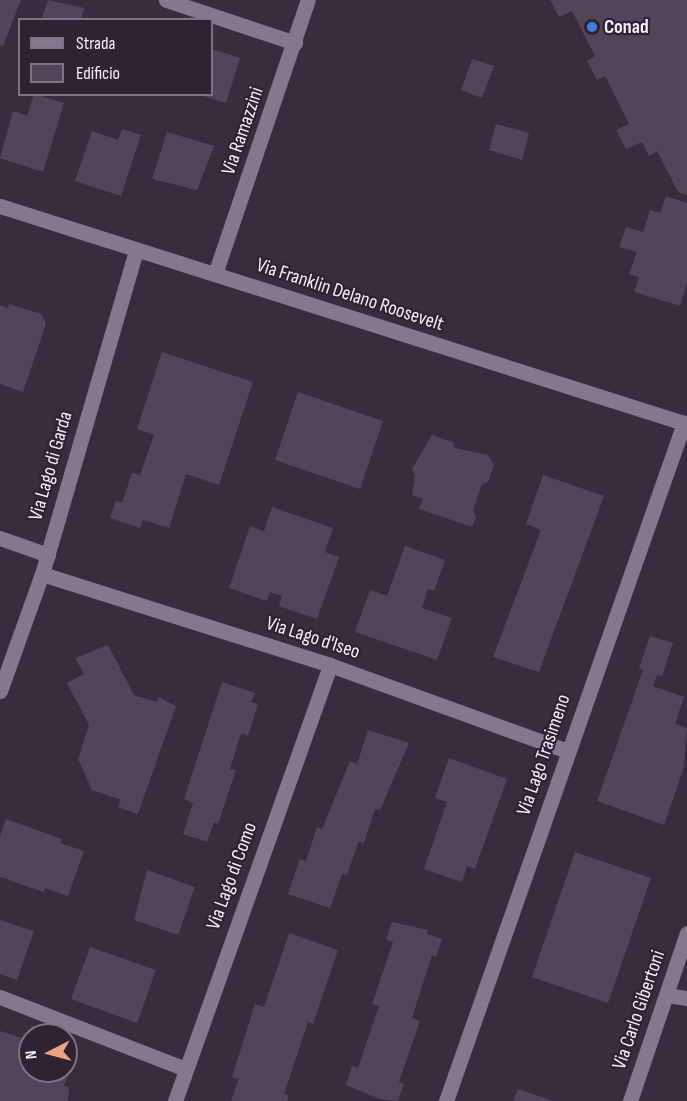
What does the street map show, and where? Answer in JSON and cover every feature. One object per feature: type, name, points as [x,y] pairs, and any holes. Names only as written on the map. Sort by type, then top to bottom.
[{"type":"street","points":[[166,0],[295,43]]},
{"type":"street","name":"Via Ramazzini","points":[[215,274],[308,0]]},
{"type":"street","name":"Via Franklin Delano Roosevelt","points":[[0,206],[685,424]]},
{"type":"street","name":"Via Lago di Garda","points":[[0,691],[48,555],[136,250]]},
{"type":"street","name":"Via Lago Trasimeno","points":[[446,1101],[685,424]]},
{"type":"street","points":[[0,538],[48,555]]},
{"type":"street","name":"Via Lago d'Iseo","points":[[42,574],[330,665],[568,751]]},
{"type":"street","name":"Via Lago di Como","points":[[175,1101],[330,665]]},
{"type":"street","name":"Via Carlo Gibertoni","points":[[630,1101],[687,933]]},
{"type":"street","points":[[667,995],[687,998]]},
{"type":"street","points":[[0,997],[186,1069]]},
{"type":"building","points":[[0,0],[21,0],[3,46],[0,45]]},
{"type":"building","points":[[48,0],[84,8],[82,18],[42,18]]},
{"type":"building","points":[[550,0],[687,0],[687,195],[678,192],[657,151],[649,156],[642,142],[626,149],[616,130],[629,124],[605,76],[597,80],[587,61],[595,56],[572,11],[559,17]]},
{"type":"building","points":[[213,49],[240,58],[226,103],[204,96],[213,96]]},
{"type":"building","points":[[472,59],[494,66],[482,98],[461,90]]},
{"type":"building","points":[[33,96],[64,103],[43,172],[0,158],[13,111],[27,116]]},
{"type":"building","points":[[496,124],[529,133],[522,160],[489,150]]},
{"type":"building","points":[[122,129],[141,135],[121,196],[75,181],[92,131],[118,140]]},
{"type":"building","points":[[167,132],[214,146],[197,190],[152,179]]},
{"type":"building","points":[[666,196],[687,203],[687,283],[680,306],[634,292],[639,277],[629,274],[637,252],[619,247],[626,227],[643,232],[650,210],[660,213]]},
{"type":"building","points":[[9,304],[41,314],[46,324],[23,392],[0,384],[0,305],[8,308]]},
{"type":"building","points":[[162,352],[253,382],[219,485],[186,474],[169,528],[143,520],[140,528],[110,518],[116,501],[122,503],[132,473],[140,475],[154,435],[137,429]]},
{"type":"building","points":[[298,392],[383,421],[360,489],[275,460]]},
{"type":"building","points":[[432,435],[452,442],[455,448],[488,455],[494,465],[488,482],[482,484],[473,510],[476,517],[472,527],[419,509],[423,499],[412,495],[415,475],[412,469]]},
{"type":"building","points":[[543,475],[604,496],[539,672],[493,657],[541,530],[526,524]]},
{"type":"building","points":[[272,507],[333,528],[325,552],[339,557],[317,619],[279,606],[282,596],[270,592],[267,601],[229,588],[250,526],[264,531]]},
{"type":"building","points":[[405,546],[445,560],[434,591],[428,589],[422,608],[452,618],[437,660],[355,632],[370,590],[387,596]]},
{"type":"building","points":[[650,636],[673,643],[662,676],[657,675],[653,686],[684,697],[675,724],[687,728],[684,767],[664,825],[597,801],[643,670],[639,668]]},
{"type":"building","points":[[108,645],[134,695],[157,702],[159,697],[176,706],[138,814],[118,807],[121,800],[92,790],[78,759],[89,725],[67,683],[84,674],[75,658]]},
{"type":"building","points":[[222,682],[255,693],[251,702],[258,704],[248,736],[241,733],[230,769],[236,770],[218,824],[214,822],[207,842],[183,834],[193,803],[184,799]]},
{"type":"building","points":[[368,730],[409,743],[380,810],[375,809],[364,843],[359,841],[347,875],[342,874],[330,908],[288,894],[300,859],[306,861],[317,827],[322,829],[350,761],[357,764]]},
{"type":"building","points":[[449,758],[507,779],[475,869],[467,866],[462,882],[424,869],[447,802],[435,798]]},
{"type":"building","points":[[6,819],[62,839],[60,843],[84,851],[68,896],[45,888],[44,892],[0,877],[0,836]]},
{"type":"building","points":[[575,852],[651,878],[608,1003],[532,977]]},
{"type":"building","points":[[147,870],[195,887],[178,935],[134,920]]},
{"type":"building","points":[[0,920],[34,931],[17,980],[0,974]]},
{"type":"building","points":[[392,922],[428,930],[427,934],[442,939],[436,957],[432,955],[412,1018],[420,1021],[399,1082],[404,1084],[398,1101],[380,1099],[346,1085],[352,1066],[358,1068],[379,1006],[372,1004],[393,942],[386,939]]},
{"type":"building","points":[[289,933],[338,950],[313,1024],[308,1022],[284,1094],[289,1095],[287,1101],[231,1101],[239,1079],[232,1077],[255,1004],[264,1007]]},
{"type":"building","points":[[90,947],[156,970],[137,1023],[71,999]]},
{"type":"building","points":[[0,1031],[18,1037],[18,1083],[65,1083],[64,1086],[69,1087],[68,1101],[0,1101]]},
{"type":"building","points":[[518,1089],[553,1101],[513,1101]]},
{"type":"place","name":"Conad","points":[[592,27]]}]
